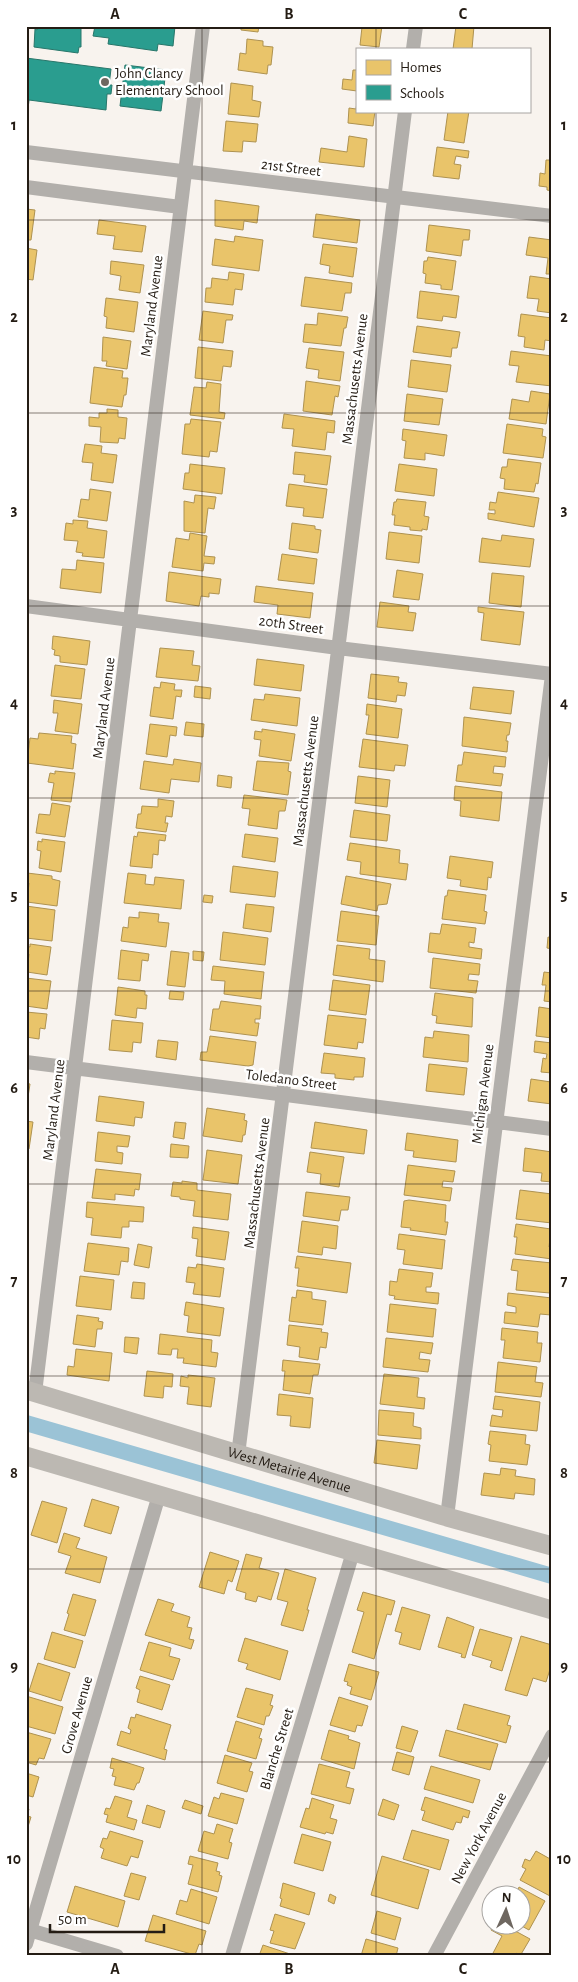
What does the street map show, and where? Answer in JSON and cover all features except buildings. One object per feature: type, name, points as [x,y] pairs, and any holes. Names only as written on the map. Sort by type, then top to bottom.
[{"type":"main road","name":"West Metairie Avenue","points":[[31,1392],[447,1517],[552,1546]]},
{"type":"main road","points":[[26,1456],[552,1610]]},
{"type":"street","name":"Maryland Avenue","points":[[31,1392],[76,1069],[203,26]]},
{"type":"street","points":[[413,48],[416,26]]},
{"type":"street","name":"Massachusetts Avenue","points":[[238,1455],[405,112]]},
{"type":"street","name":"21st Street","points":[[26,152],[552,216]]},
{"type":"street","points":[[26,186],[180,207]]},
{"type":"street","name":"20th Street","points":[[26,606],[552,675]]},
{"type":"street","name":"Michigan Avenue","points":[[447,1517],[552,675]]},
{"type":"street","name":"Toledano Street","points":[[26,1062],[552,1129]]},
{"type":"street","name":"Grove Avenue","points":[[26,1944],[28,1929],[159,1495]]},
{"type":"street","name":"Blanche Street","points":[[232,1956],[353,1552]]},
{"type":"street","name":"New York Avenue","points":[[434,1956],[552,1736]]},
{"type":"street","points":[[28,1929],[117,1956]]},
{"type":"waterway","points":[[26,1423],[552,1576]]},
{"type":"place","name":"John Clancy Elementary School","points":[[105,82]]}]
